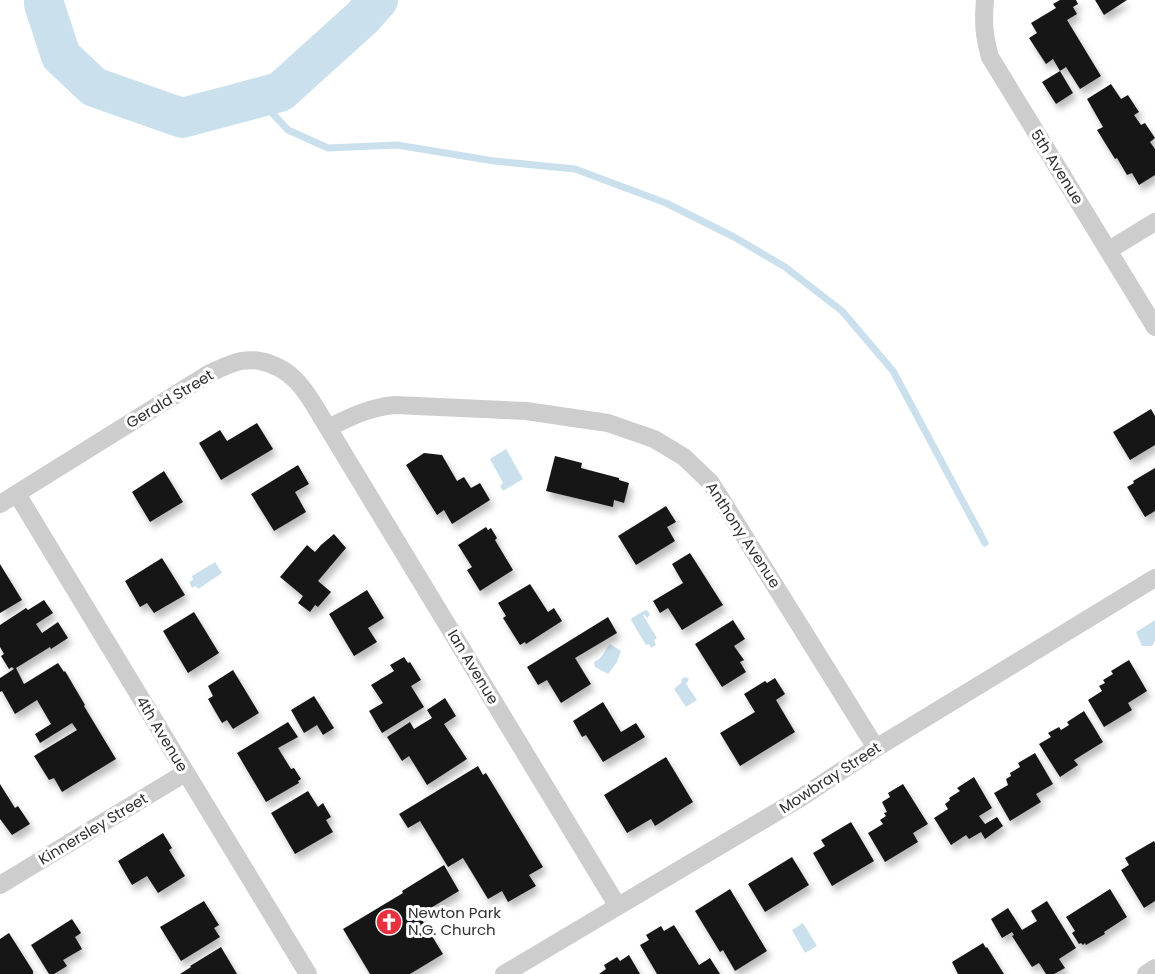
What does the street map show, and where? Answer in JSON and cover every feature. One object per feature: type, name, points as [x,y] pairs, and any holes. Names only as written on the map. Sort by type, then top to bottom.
[{"type":"street","name":"5th Avenue","points":[[985,0],[983,20],[985,41],[990,57],[1155,327]]},
{"type":"street","points":[[1109,250],[1155,222]]},
{"type":"street","name":"Gerald Street","points":[[0,504],[210,373],[242,361],[254,360],[269,363],[293,376],[328,428]]},
{"type":"street","name":"Anthony Avenue","points":[[328,428],[364,411],[381,406],[526,411],[608,423],[671,448],[710,482],[876,748]]},
{"type":"street","name":"Ian Avenue","points":[[328,428],[617,905]]},
{"type":"street","name":"4th Avenue","points":[[17,494],[308,974]]},
{"type":"street","name":"Mowbray Street","points":[[504,974],[802,797],[876,748],[1155,578]]},
{"type":"street","name":"Kinnersley Street","points":[[0,885],[185,772]]},
{"type":"street","points":[[1146,974],[1155,968]]},
{"type":"water","points":[[506,449],[523,479],[503,491],[500,486],[503,483],[490,459]]},
{"type":"water","points":[[215,562],[222,573],[198,589],[196,586],[192,588],[189,582],[193,580],[192,576]]},
{"type":"water","points":[[645,610],[650,615],[647,618],[643,615],[657,638],[654,640],[656,645],[651,648],[649,644],[646,645],[631,620]]},
{"type":"water","points":[[1155,620],[1155,641],[1152,646],[1142,646],[1136,632]]},
{"type":"water","points":[[610,644],[621,651],[617,662],[608,674],[595,667],[594,662],[601,657]]},
{"type":"water","points":[[685,677],[689,679],[686,684],[697,700],[686,707],[674,689]]},
{"type":"water","points":[[803,923],[817,946],[805,953],[792,930]]},
{"type":"building","points":[[1060,0],[1076,0],[1078,4],[1073,7],[1077,14],[1067,20],[1101,76],[1080,89],[1066,67],[1060,71],[1053,59],[1046,64],[1029,38],[1037,33],[1031,23],[1056,8],[1053,4]]},
{"type":"building","points":[[1095,0],[1127,0],[1104,15]]},
{"type":"building","points":[[1060,71],[1073,93],[1056,104],[1042,82]]},
{"type":"building","points":[[1111,84],[1121,99],[1128,95],[1139,112],[1134,115],[1141,125],[1145,123],[1155,138],[1150,142],[1155,149],[1155,175],[1139,185],[1132,173],[1127,175],[1097,130],[1103,127],[1087,99]]},
{"type":"building","points":[[1151,409],[1155,416],[1155,445],[1130,460],[1113,432]]},
{"type":"building","points":[[257,423],[273,449],[221,480],[199,443],[220,430],[227,441]]},
{"type":"building","points":[[424,453],[442,455],[457,481],[464,477],[471,488],[480,483],[490,500],[452,524],[444,510],[437,515],[406,465]]},
{"type":"building","points":[[555,456],[582,463],[581,468],[629,483],[624,503],[614,500],[613,507],[546,491]]},
{"type":"building","points":[[298,465],[309,484],[295,492],[306,512],[274,531],[251,494]]},
{"type":"building","points":[[1155,468],[1155,511],[1145,517],[1127,487]]},
{"type":"building","points":[[164,471],[183,502],[150,522],[132,492]]},
{"type":"building","points":[[666,506],[676,522],[667,527],[675,541],[636,565],[618,536]]},
{"type":"building","points":[[486,527],[488,530],[491,528],[497,538],[495,540],[513,570],[480,591],[467,570],[472,567],[458,545]]},
{"type":"building","points":[[334,534],[346,548],[318,581],[331,592],[318,607],[315,605],[310,612],[298,603],[303,596],[280,577],[307,545],[315,552]]},
{"type":"building","points":[[690,553],[723,605],[682,630],[668,608],[660,613],[653,601],[683,583],[672,564]]},
{"type":"building","points":[[162,558],[185,595],[154,613],[147,603],[140,607],[125,581]]},
{"type":"building","points":[[0,564],[22,600],[0,613]]},
{"type":"building","points":[[530,584],[548,612],[554,608],[562,621],[526,644],[525,642],[520,645],[503,618],[506,616],[498,603]]},
{"type":"building","points":[[367,590],[384,618],[368,628],[377,642],[354,656],[329,614]]},
{"type":"building","points":[[44,600],[53,613],[36,624],[42,633],[58,622],[68,638],[16,668],[24,684],[58,663],[65,671],[116,759],[62,792],[54,778],[49,780],[34,756],[77,730],[72,723],[40,743],[35,734],[51,724],[37,700],[15,714],[2,691],[0,692],[0,678],[14,669],[12,667],[9,669],[1,656],[4,654],[0,647],[0,625],[26,608],[28,610]]},
{"type":"building","points":[[194,612],[219,653],[188,673],[163,631]]},
{"type":"building","points":[[608,617],[617,633],[575,658],[591,684],[561,703],[547,680],[538,685],[527,667]]},
{"type":"building","points":[[733,620],[745,639],[734,646],[744,660],[740,662],[746,672],[722,687],[695,644]]},
{"type":"building","points":[[404,657],[408,663],[410,662],[421,680],[411,686],[424,707],[382,733],[369,711],[383,703],[371,685],[394,671],[390,665]]},
{"type":"building","points":[[1129,660],[1147,691],[1128,703],[1132,710],[1104,727],[1088,700],[1102,691],[1099,686],[1105,683],[1103,680],[1113,674],[1111,671]]},
{"type":"building","points":[[233,670],[259,713],[233,729],[227,720],[222,723],[208,699],[213,696],[208,686]]},
{"type":"building","points":[[775,678],[785,694],[776,700],[795,732],[740,766],[720,733],[755,712],[744,694],[765,681],[767,683]]},
{"type":"building","points":[[314,696],[334,728],[323,735],[317,725],[304,733],[291,710]]},
{"type":"building","points":[[445,698],[456,716],[444,724],[467,759],[427,785],[409,756],[402,761],[387,737],[410,722],[414,729],[432,718],[427,710]]},
{"type":"building","points":[[603,702],[621,732],[636,723],[645,737],[603,762],[586,735],[582,737],[573,721]]},
{"type":"building","points":[[1084,711],[1103,742],[1074,760],[1078,765],[1060,777],[1039,744],[1051,737],[1048,733],[1059,727],[1061,730],[1069,725],[1067,722]]},
{"type":"building","points":[[288,722],[298,737],[278,748],[291,769],[294,768],[301,779],[299,783],[266,802],[237,753]]},
{"type":"building","points":[[1035,753],[1053,784],[1036,794],[1041,802],[1010,821],[994,793],[1008,785],[1006,779],[1011,776],[1010,773],[1020,767],[1018,763]]},
{"type":"building","points":[[666,757],[693,802],[655,826],[651,819],[627,833],[604,795]]},
{"type":"building","points":[[478,766],[483,775],[486,773],[543,867],[529,875],[536,886],[508,902],[502,891],[488,899],[463,858],[448,867],[420,821],[408,828],[399,814]]},
{"type":"building","points":[[974,777],[992,808],[979,816],[985,824],[997,817],[1003,826],[985,839],[981,832],[969,839],[966,835],[951,845],[934,818],[948,809],[945,804],[950,800],[949,798],[960,791],[957,788]]},
{"type":"building","points":[[0,784],[15,808],[18,806],[30,824],[12,835],[0,819]]},
{"type":"building","points":[[903,784],[928,824],[913,833],[918,842],[885,862],[868,833],[883,824],[880,820],[886,816],[884,813],[887,812],[882,802],[890,797],[888,793]]},
{"type":"building","points":[[308,791],[318,807],[323,803],[331,817],[326,820],[333,832],[295,854],[271,813]]},
{"type":"building","points":[[851,822],[874,861],[832,886],[813,853],[825,846],[821,840]]},
{"type":"building","points":[[163,833],[172,848],[169,850],[185,876],[158,893],[147,876],[132,885],[118,861]]},
{"type":"building","points":[[1154,841],[1155,901],[1144,908],[1121,870],[1129,865],[1125,858]]},
{"type":"building","points":[[792,857],[809,885],[765,912],[748,884]]},
{"type":"building","name":"Newton Park N.G. Church","points":[[444,865],[459,891],[419,915],[443,954],[410,974],[370,974],[343,929]]},
{"type":"building","points":[[730,889],[767,951],[735,971],[723,950],[720,952],[695,911]]},
{"type":"building","points":[[1110,889],[1127,917],[1086,945],[1085,943],[1079,944],[1072,933],[1075,931],[1066,917]]},
{"type":"building","points":[[204,901],[219,925],[214,928],[220,937],[181,961],[160,927]]},
{"type":"building","points":[[1047,901],[1076,948],[1059,959],[1065,968],[1054,974],[1046,974],[1039,963],[1032,967],[1012,936],[1014,935],[1012,932],[1002,938],[991,919],[1008,908],[1022,930],[1037,921],[1031,911]]},
{"type":"building","points":[[72,919],[81,933],[75,937],[82,949],[63,960],[67,966],[54,974],[49,974],[31,945]]},
{"type":"building","points":[[674,925],[699,965],[710,958],[720,974],[657,974],[640,945],[649,940],[646,935],[661,926],[664,931]]},
{"type":"building","points":[[9,933],[33,974],[0,974],[0,939]]},
{"type":"building","points":[[983,943],[1004,974],[958,974],[952,962]]},
{"type":"building","points":[[221,947],[237,974],[180,974],[190,966]]},
{"type":"building","points":[[629,955],[640,974],[599,974],[606,969],[604,965],[617,957],[620,961]]},
{"type":"waterway","points":[[44,0],[61,56],[94,87],[182,118],[280,92],[362,18],[378,0]]},
{"type":"waterway","points":[[258,98],[288,130],[328,148],[397,145],[494,161],[575,169],[666,203],[734,237],[785,267],[842,311],[893,371],[985,543]]},
{"type":"place","name":"Newton Park N.G. Church","points":[[389,922]]}]
